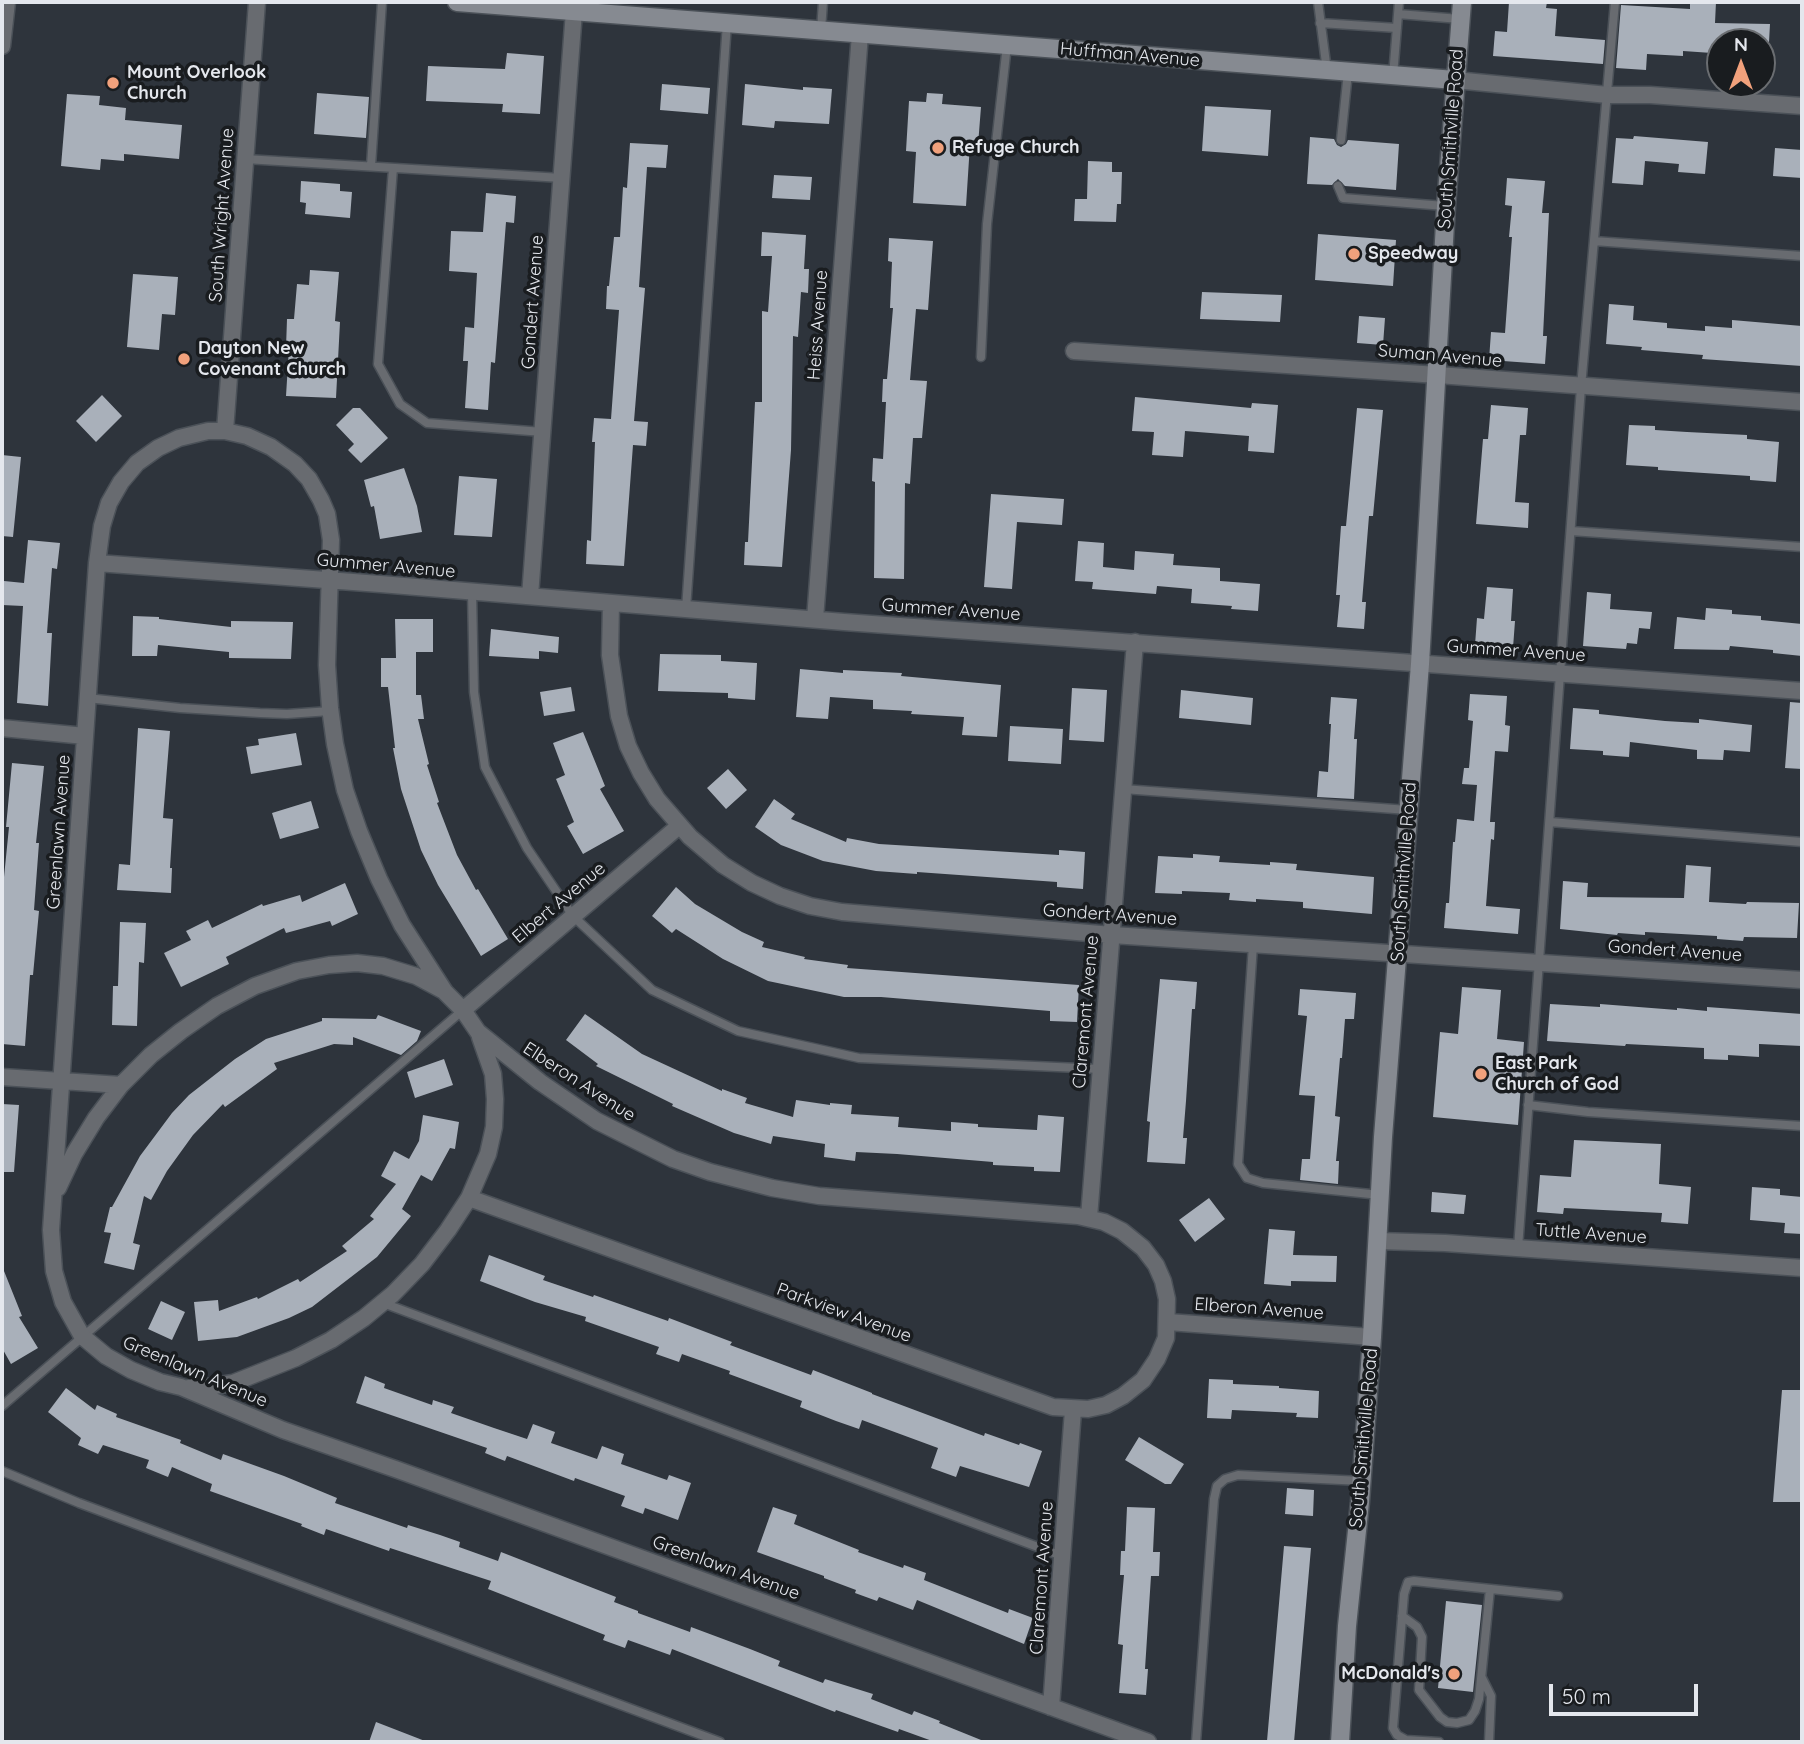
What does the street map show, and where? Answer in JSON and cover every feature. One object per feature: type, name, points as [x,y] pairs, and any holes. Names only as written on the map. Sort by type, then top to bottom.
[{"type":"main road","name":"Huffman Avenue","points":[[457,2],[1455,80]]},
{"type":"main road","name":"South Smithville Road","points":[[1340,1742],[1347,1626],[1373,1337],[1380,1195],[1420,663],[1446,206],[1461,10]]},
{"type":"street","points":[[2,46],[8,2]]},
{"type":"street","name":"South Wright Avenue","points":[[225,431],[257,2]]},
{"type":"street","name":"Gondert Avenue","points":[[530,597],[574,11]]},
{"type":"street","name":"Heiss Avenue","points":[[815,619],[860,34]]},
{"type":"street","name":"Huffman Avenue","points":[[1455,80],[1608,95],[1650,95],[1802,106]]},
{"type":"street","name":"Suman Avenue","points":[[1074,351],[1438,374],[1802,402]]},
{"type":"street","name":"Greenlawn Avenue","points":[[225,431],[208,431],[179,438],[158,447],[137,463],[121,482],[109,503],[102,526],[87,698],[51,1230],[54,1271],[63,1302],[82,1336],[106,1356],[131,1370],[181,1387],[283,1430],[1147,1742]]},
{"type":"street","name":"Elberon Avenue","points":[[225,431],[247,436],[271,447],[295,464],[309,479],[321,500],[327,514],[331,540],[327,665],[330,711],[345,790],[359,831],[402,925],[445,992],[463,1010],[478,1032],[530,1074],[597,1121],[673,1159],[772,1188],[819,1196],[1089,1217],[1122,1231],[1143,1248],[1156,1265],[1167,1299],[1168,1322],[1373,1337]]},
{"type":"street","name":"Gummer Avenue","points":[[97,563],[1802,691]]},
{"type":"street","name":"Gondert Avenue","points":[[611,603],[612,681],[628,746],[657,799],[679,826],[723,864],[752,883],[779,896],[810,906],[842,912],[1112,935],[1802,980]]},
{"type":"street","name":"Claremont Avenue","points":[[1089,1217],[1135,642]]},
{"type":"street","points":[[2,728],[85,736]]},
{"type":"street","name":"Elbert Avenue","points":[[463,1010],[679,826]]},
{"type":"street","points":[[54,1196],[91,1127],[121,1085],[151,1055],[181,1031],[217,1006],[255,986],[297,971],[357,963],[383,966],[416,976],[445,992]]},
{"type":"street","points":[[181,1387],[222,1386],[296,1358],[331,1339],[383,1303],[422,1264],[470,1198],[488,1154],[494,1127],[493,1074],[478,1032]]},
{"type":"street","points":[[2,1077],[121,1085]]},
{"type":"street","name":"Parkview Avenue","points":[[470,1198],[1053,1407],[1087,1409],[1106,1405],[1123,1396],[1143,1380],[1157,1359],[1166,1338],[1168,1322]]},
{"type":"street","name":"Tuttle Avenue","points":[[1378,1241],[1802,1268]]},
{"type":"street","name":"Claremont Avenue","points":[[1051,1707],[1073,1410]]},
{"type":"lane","points":[[371,166],[382,2]]},
{"type":"lane","points":[[821,31],[823,2]]},
{"type":"lane","points":[[1318,2],[1327,71]]},
{"type":"lane","points":[[1393,76],[1399,2]]},
{"type":"lane","points":[[1518,1248],[1581,387],[1615,2]]},
{"type":"lane","points":[[1398,14],[1461,10]]},
{"type":"lane","points":[[686,609],[727,23]]},
{"type":"lane","points":[[1320,23],[1397,28]]},
{"type":"lane","points":[[981,357],[987,224],[1007,45]]},
{"type":"lane","points":[[1342,140],[1348,72]]},
{"type":"lane","points":[[245,159],[562,178]]},
{"type":"lane","points":[[393,168],[377,364],[400,404],[427,423],[543,432]]},
{"type":"lane","points":[[1338,186],[1343,198],[1446,206]]},
{"type":"lane","points":[[1594,241],[1802,256]]},
{"type":"lane","points":[[1571,531],[1802,547]]},
{"type":"lane","points":[[472,592],[474,692],[485,767],[527,848],[573,916],[652,990],[738,1031],[859,1058],[1101,1069]]},
{"type":"lane","points":[[87,698],[260,713],[330,711]]},
{"type":"lane","points":[[1123,789],[1408,810]]},
{"type":"lane","points":[[1550,822],[1802,842]]},
{"type":"lane","points":[[1253,945],[1238,1164],[1247,1178],[1263,1183],[1380,1195]]},
{"type":"lane","points":[[2,1406],[463,1010]]},
{"type":"lane","points":[[1528,1105],[1588,1112],[1802,1126]]},
{"type":"lane","points":[[383,1303],[1063,1556]]},
{"type":"lane","points":[[2,1471],[79,1503],[720,1742]]},
{"type":"lane","points":[[1196,1742],[1217,1486],[1225,1479],[1238,1475],[1362,1480]]},
{"type":"lane","points":[[1439,1742],[1406,1740],[1397,1735],[1394,1728],[1404,1594],[1408,1582],[1558,1596]]},
{"type":"lane","points":[[1402,1616],[1417,1627],[1422,1637],[1419,1690],[1447,1722],[1469,1720],[1475,1711],[1482,1678],[1490,1589]]},
{"type":"lane","points":[[1482,1678],[1491,1696],[1489,1742]]},
{"type":"building","points":[[1509,2],[1547,2],[1546,8],[1557,9],[1555,36],[1605,40],[1603,64],[1493,56],[1495,31],[1507,32]]},
{"type":"building","points":[[1690,2],[1716,2],[1715,23],[1770,24],[1770,28],[1706,28],[1706,53],[1683,51],[1683,56],[1647,54],[1646,70],[1616,68],[1621,5],[1690,9]]},
{"type":"building","points":[[507,53],[544,56],[540,114],[502,112],[503,104],[426,101],[428,66],[505,69]]},
{"type":"building","points":[[662,84],[710,88],[708,114],[660,110]]},
{"type":"building","points":[[745,84],[803,90],[803,87],[832,89],[829,124],[775,121],[774,128],[742,125]]},
{"type":"building","points":[[317,93],[369,97],[366,138],[314,134]]},
{"type":"building","name":"Refuge Church","points":[[927,93],[943,94],[942,104],[981,107],[978,145],[970,144],[966,206],[913,203],[916,152],[906,151],[909,101],[926,102]]},
{"type":"building","points":[[67,94],[100,96],[99,105],[126,108],[125,120],[182,125],[179,159],[124,154],[124,161],[101,159],[100,170],[61,166]]},
{"type":"building","points":[[1205,106],[1271,110],[1268,156],[1202,151]]},
{"type":"building","points":[[1634,136],[1708,142],[1705,174],[1678,172],[1679,164],[1645,161],[1643,185],[1612,183],[1616,138],[1633,139]]},
{"type":"building","points":[[1310,137],[1334,139],[1341,147],[1348,140],[1399,144],[1396,190],[1345,186],[1338,179],[1332,185],[1307,184]]},
{"type":"building","points":[[630,143],[668,145],[666,168],[647,167],[639,287],[645,288],[634,421],[648,422],[646,446],[633,445],[624,566],[586,564],[587,540],[591,541],[594,418],[611,419],[619,310],[606,309],[607,286],[614,237],[620,237],[623,187],[627,188]]},
{"type":"building","points":[[1775,148],[1802,150],[1802,178],[1773,176]]},
{"type":"building","points":[[1088,161],[1112,162],[1112,172],[1122,172],[1121,204],[1117,204],[1116,222],[1074,221],[1075,199],[1087,199]]},
{"type":"building","points":[[774,175],[812,177],[810,200],[772,198]]},
{"type":"building","points":[[1507,178],[1545,181],[1542,213],[1549,213],[1543,336],[1547,336],[1545,364],[1489,360],[1491,332],[1505,333],[1512,237],[1509,237],[1512,206],[1505,205]]},
{"type":"building","points":[[301,181],[340,184],[340,191],[352,192],[350,218],[305,214],[306,203],[300,202]]},
{"type":"building","points":[[486,193],[516,196],[514,223],[506,222],[495,363],[491,362],[488,410],[465,408],[468,361],[463,361],[465,327],[474,328],[477,273],[449,271],[451,231],[483,232]]},
{"type":"building","points":[[762,232],[806,235],[804,269],[809,269],[808,293],[801,292],[798,337],[793,336],[791,450],[782,567],[744,565],[745,542],[748,542],[755,402],[762,402],[762,311],[768,312],[772,256],[761,256]]},
{"type":"building","points":[[1318,234],[1396,240],[1393,286],[1315,280]]},
{"type":"building","points":[[889,238],[933,241],[928,310],[916,309],[910,380],[927,381],[922,438],[913,438],[910,484],[905,483],[904,579],[874,578],[873,458],[883,459],[886,402],[882,402],[883,379],[887,379],[893,308],[890,308],[892,262],[888,261]]},
{"type":"building","points":[[310,270],[339,272],[335,321],[340,322],[336,398],[286,396],[289,348],[286,348],[287,319],[294,319],[297,284],[309,285]]},
{"type":"building","points":[[133,274],[178,277],[175,315],[162,314],[159,350],[127,347]]},
{"type":"building","points":[[1202,292],[1282,295],[1280,322],[1200,319]]},
{"type":"building","points":[[1609,304],[1634,306],[1633,320],[1667,323],[1667,328],[1705,331],[1705,326],[1732,328],[1732,320],[1802,326],[1802,366],[1702,359],[1703,355],[1606,344]]},
{"type":"building","points":[[1359,316],[1385,318],[1383,345],[1357,343]]},
{"type":"building","points":[[102,395],[122,416],[96,442],[76,421]]},
{"type":"building","points":[[1135,397],[1251,408],[1252,403],[1278,405],[1274,453],[1248,451],[1249,436],[1185,431],[1183,457],[1152,455],[1154,432],[1132,431]]},
{"type":"building","points":[[1491,405],[1528,408],[1526,435],[1520,435],[1515,502],[1529,503],[1528,528],[1476,524],[1483,439],[1488,439]]},
{"type":"building","points":[[353,408],[360,408],[388,438],[361,463],[348,450],[354,444],[336,425]]},
{"type":"building","points":[[1357,408],[1383,410],[1373,516],[1369,516],[1362,602],[1366,602],[1364,629],[1337,627],[1340,595],[1336,595],[1341,526],[1346,526]]},
{"type":"building","points":[[1629,425],[1655,426],[1655,430],[1747,435],[1747,439],[1779,442],[1776,482],[1750,480],[1750,476],[1658,470],[1658,467],[1626,465]]},
{"type":"building","points":[[2,455],[21,457],[13,537],[2,536]]},
{"type":"building","points":[[404,468],[417,506],[422,532],[380,539],[374,506],[371,507],[364,480]]},
{"type":"building","points":[[459,476],[497,479],[492,537],[454,535]]},
{"type":"building","points":[[991,494],[1064,499],[1062,525],[1017,522],[1012,589],[984,587]]},
{"type":"building","points":[[28,540],[60,543],[57,569],[52,568],[47,633],[52,633],[48,706],[17,703],[23,606],[2,605],[4,581],[24,583]]},
{"type":"building","points":[[1078,541],[1104,543],[1103,567],[1134,570],[1135,551],[1174,554],[1173,565],[1220,568],[1220,581],[1260,584],[1258,611],[1191,603],[1192,589],[1157,586],[1156,594],[1092,589],[1093,582],[1075,581]]},
{"type":"building","points":[[1487,587],[1513,589],[1513,648],[1475,645],[1477,618],[1484,619]]},
{"type":"building","points":[[1587,592],[1611,594],[1610,609],[1652,612],[1650,629],[1639,628],[1637,644],[1627,643],[1626,649],[1583,646]]},
{"type":"building","points":[[1706,608],[1732,610],[1732,614],[1761,616],[1761,620],[1802,624],[1802,656],[1730,646],[1729,650],[1674,649],[1677,617],[1705,620]]},
{"type":"building","points":[[133,616],[231,627],[231,621],[293,622],[291,659],[229,658],[229,652],[158,645],[157,656],[132,656]]},
{"type":"building","points":[[395,619],[433,619],[433,652],[416,652],[416,695],[421,695],[424,719],[418,719],[429,764],[427,765],[439,802],[437,803],[457,855],[508,939],[481,956],[438,885],[421,850],[401,789],[393,748],[388,687],[381,687],[381,658],[396,658]]},
{"type":"building","points":[[491,629],[559,637],[558,653],[539,651],[539,659],[489,656]]},
{"type":"building","points":[[660,654],[721,655],[721,661],[757,663],[755,700],[728,698],[728,693],[658,691]]},
{"type":"building","points":[[800,669],[843,673],[843,670],[902,673],[901,676],[1001,685],[997,737],[962,735],[964,717],[873,709],[873,700],[830,697],[828,719],[796,717]]},
{"type":"building","points":[[571,687],[575,711],[544,716],[540,692]]},
{"type":"building","points":[[1072,688],[1107,690],[1104,742],[1069,740]]},
{"type":"building","points":[[1181,690],[1253,698],[1251,725],[1179,718]]},
{"type":"building","points":[[1470,694],[1507,696],[1505,725],[1510,726],[1508,752],[1495,751],[1490,822],[1495,822],[1494,840],[1491,839],[1486,906],[1520,909],[1518,934],[1444,928],[1457,819],[1474,821],[1477,785],[1462,784],[1464,768],[1469,768],[1473,721],[1468,720]]},
{"type":"building","points":[[1331,697],[1357,699],[1354,799],[1317,797],[1319,771],[1328,772]]},
{"type":"building","points":[[1790,702],[1802,703],[1802,769],[1785,768]]},
{"type":"building","points":[[1573,708],[1599,710],[1599,714],[1665,721],[1699,723],[1699,719],[1752,725],[1750,752],[1724,750],[1723,760],[1697,759],[1697,750],[1630,742],[1629,757],[1603,755],[1603,751],[1570,749]]},
{"type":"building","points":[[1010,726],[1063,729],[1061,764],[1008,761]]},
{"type":"building","points":[[138,728],[170,731],[163,818],[173,819],[171,893],[117,890],[119,864],[130,865]]},
{"type":"building","points":[[583,732],[605,786],[600,789],[624,831],[583,854],[567,826],[574,822],[556,779],[565,775],[553,743]]},
{"type":"building","points":[[296,733],[302,765],[251,774],[246,747],[259,745],[258,739]]},
{"type":"building","points":[[12,763],[44,766],[36,843],[39,843],[34,910],[39,911],[33,975],[30,975],[25,1046],[2,1044],[2,877],[9,827],[6,827]]},
{"type":"building","points":[[728,769],[747,790],[726,809],[707,788]]},
{"type":"building","points":[[774,799],[795,814],[791,819],[846,842],[847,838],[879,844],[1059,855],[1059,850],[1085,852],[1083,889],[1057,887],[1057,882],[876,871],[823,861],[781,845],[755,827]]},
{"type":"building","points":[[311,801],[319,828],[280,839],[272,813]]},
{"type":"building","points":[[1193,854],[1220,856],[1219,862],[1297,864],[1296,870],[1374,877],[1372,914],[1303,908],[1303,902],[1229,900],[1230,893],[1155,893],[1158,856],[1193,858]]},
{"type":"building","points":[[1686,865],[1711,867],[1709,902],[1799,903],[1797,938],[1744,937],[1743,941],[1717,939],[1717,936],[1645,932],[1645,935],[1617,935],[1560,929],[1563,881],[1588,883],[1587,897],[1684,898]]},
{"type":"building","points":[[345,883],[358,914],[332,926],[330,921],[286,933],[284,928],[226,957],[229,964],[181,987],[164,953],[191,940],[186,931],[208,920],[212,928],[262,904],[263,906],[300,895],[302,902]]},
{"type":"building","points":[[676,887],[695,904],[764,942],[762,947],[805,957],[804,959],[848,965],[847,968],[1079,985],[1077,1022],[1050,1021],[1050,1011],[881,997],[844,997],[768,981],[723,959],[676,929],[672,933],[652,916]]},
{"type":"building","points":[[120,922],[146,923],[144,963],[139,962],[137,1026],[112,1025],[113,986],[118,986]]},
{"type":"building","points":[[1160,979],[1197,982],[1195,1009],[1192,1009],[1183,1138],[1187,1138],[1185,1164],[1147,1162],[1150,1122],[1147,1121]]},
{"type":"building","points":[[1462,987],[1501,990],[1497,1039],[1524,1042],[1518,1125],[1433,1117],[1440,1032],[1458,1034]]},
{"type":"building","points":[[1300,989],[1356,993],[1354,1019],[1345,1019],[1340,1058],[1335,1116],[1340,1117],[1336,1161],[1339,1161],[1338,1184],[1300,1180],[1302,1159],[1310,1159],[1315,1096],[1299,1095],[1307,1016],[1298,1015]]},
{"type":"building","points":[[1550,1004],[1600,1007],[1600,1004],[1707,1011],[1707,1007],[1802,1014],[1802,1046],[1759,1044],[1759,1057],[1728,1055],[1728,1060],[1704,1059],[1704,1048],[1547,1041]]},
{"type":"building","points":[[585,1014],[642,1054],[722,1091],[747,1098],[745,1103],[793,1117],[796,1100],[852,1105],[851,1114],[899,1117],[898,1127],[951,1131],[951,1122],[978,1124],[978,1127],[1037,1130],[1038,1115],[1064,1117],[1060,1172],[1034,1171],[1034,1167],[993,1165],[993,1162],[897,1154],[856,1152],[855,1161],[824,1157],[825,1144],[773,1136],[771,1144],[734,1133],[672,1106],[673,1104],[596,1066],[598,1064],[566,1040]]},
{"type":"building","points":[[378,1015],[421,1031],[417,1041],[401,1055],[353,1037],[353,1045],[334,1044],[274,1063],[277,1069],[225,1107],[223,1104],[193,1135],[167,1171],[151,1200],[144,1196],[133,1243],[140,1245],[134,1270],[104,1263],[111,1233],[104,1232],[110,1207],[140,1156],[189,1095],[266,1039],[322,1021],[322,1018],[376,1019]]},
{"type":"building","points":[[444,1059],[453,1085],[415,1098],[407,1072]]},
{"type":"building","points":[[2,1104],[19,1105],[14,1172],[2,1172]]},
{"type":"building","points":[[423,1115],[459,1122],[455,1149],[450,1148],[432,1181],[421,1175],[402,1209],[411,1216],[377,1257],[312,1307],[289,1318],[237,1337],[198,1341],[194,1302],[218,1300],[219,1311],[257,1297],[258,1299],[298,1279],[300,1282],[347,1251],[342,1246],[374,1219],[370,1216],[396,1184],[381,1176],[394,1151],[409,1159],[419,1141]]},
{"type":"building","points":[[1574,1140],[1661,1144],[1659,1184],[1691,1187],[1688,1224],[1661,1222],[1662,1213],[1564,1208],[1563,1214],[1537,1212],[1540,1175],[1571,1177]]},
{"type":"building","points":[[1752,1187],[1780,1189],[1780,1195],[1802,1197],[1802,1234],[1784,1233],[1785,1223],[1750,1220]]},
{"type":"building","points":[[1432,1192],[1466,1195],[1464,1214],[1431,1212]]},
{"type":"building","points":[[1209,1198],[1225,1219],[1195,1242],[1179,1220]]},
{"type":"building","points":[[1269,1229],[1295,1231],[1293,1255],[1337,1256],[1336,1282],[1291,1281],[1291,1286],[1264,1284]]},
{"type":"building","points":[[489,1255],[545,1276],[543,1280],[668,1321],[669,1318],[732,1342],[730,1345],[811,1375],[813,1370],[984,1436],[985,1433],[1042,1451],[1029,1487],[960,1466],[956,1477],[931,1468],[938,1448],[862,1420],[859,1429],[836,1421],[800,1407],[802,1401],[729,1374],[730,1371],[682,1354],[679,1362],[656,1354],[659,1347],[585,1321],[586,1317],[535,1302],[480,1281]]},
{"type":"building","points":[[2,1266],[22,1316],[19,1317],[38,1348],[11,1364],[2,1348]]},
{"type":"building","points":[[161,1301],[185,1312],[172,1340],[148,1329]]},
{"type":"building","points":[[365,1376],[385,1384],[384,1388],[432,1405],[433,1400],[454,1407],[451,1413],[527,1439],[533,1424],[555,1432],[551,1443],[597,1459],[602,1446],[624,1454],[621,1464],[667,1480],[669,1475],[691,1483],[678,1520],[645,1508],[643,1514],[621,1506],[625,1496],[575,1478],[574,1481],[507,1456],[505,1461],[485,1453],[487,1448],[356,1403]]},
{"type":"building","points":[[1209,1379],[1233,1380],[1233,1384],[1319,1391],[1318,1418],[1296,1417],[1297,1413],[1232,1410],[1231,1419],[1207,1418]]},
{"type":"building","points":[[66,1388],[95,1410],[97,1405],[117,1414],[116,1417],[181,1440],[180,1443],[221,1460],[223,1454],[284,1476],[337,1498],[335,1503],[407,1528],[408,1525],[460,1542],[459,1547],[498,1561],[501,1552],[616,1597],[614,1602],[638,1613],[690,1632],[691,1627],[750,1649],[780,1661],[778,1666],[823,1683],[825,1679],[873,1694],[871,1699],[912,1715],[914,1711],[986,1742],[935,1742],[836,1710],[835,1712],[672,1649],[670,1655],[628,1640],[625,1648],[603,1640],[605,1635],[488,1589],[491,1581],[326,1529],[324,1535],[301,1526],[302,1524],[210,1491],[212,1484],[172,1467],[168,1477],[146,1468],[149,1460],[103,1445],[98,1454],[78,1445],[81,1438],[48,1412]]},
{"type":"building","points":[[1782,1390],[1802,1390],[1802,1502],[1773,1502]]},
{"type":"building","points":[[1139,1437],[1184,1464],[1171,1484],[1165,1484],[1125,1460]]},
{"type":"building","points":[[1287,1488],[1314,1490],[1313,1516],[1285,1514]]},
{"type":"building","points":[[773,1507],[797,1515],[794,1524],[859,1550],[858,1552],[926,1573],[924,1580],[1008,1613],[1009,1609],[1033,1618],[1024,1644],[917,1600],[913,1610],[879,1597],[877,1601],[855,1593],[856,1590],[824,1576],[757,1552]]},
{"type":"building","points":[[1127,1507],[1155,1508],[1153,1552],[1160,1552],[1159,1576],[1151,1576],[1146,1695],[1119,1693],[1123,1645],[1118,1644],[1124,1575],[1120,1575],[1121,1551],[1125,1551]]},
{"type":"building","points":[[1284,1546],[1311,1548],[1294,1742],[1267,1741]]},
{"type":"building","points":[[1446,1601],[1482,1605],[1473,1692],[1438,1688]]},
{"type":"building","points":[[376,1722],[425,1741],[425,1742],[369,1742]]},
{"type":"place","name":"Mount Overlook Church","points":[[113,83]]},
{"type":"place","name":"Refuge Church","points":[[938,148]]},
{"type":"place","name":"Speedway","points":[[1354,254]]},
{"type":"place","name":"Dayton New Covenant Church","points":[[184,359]]},
{"type":"place","name":"East Park Church of God","points":[[1481,1074]]},
{"type":"place","name":"McDonald's","points":[[1454,1674]]}]
